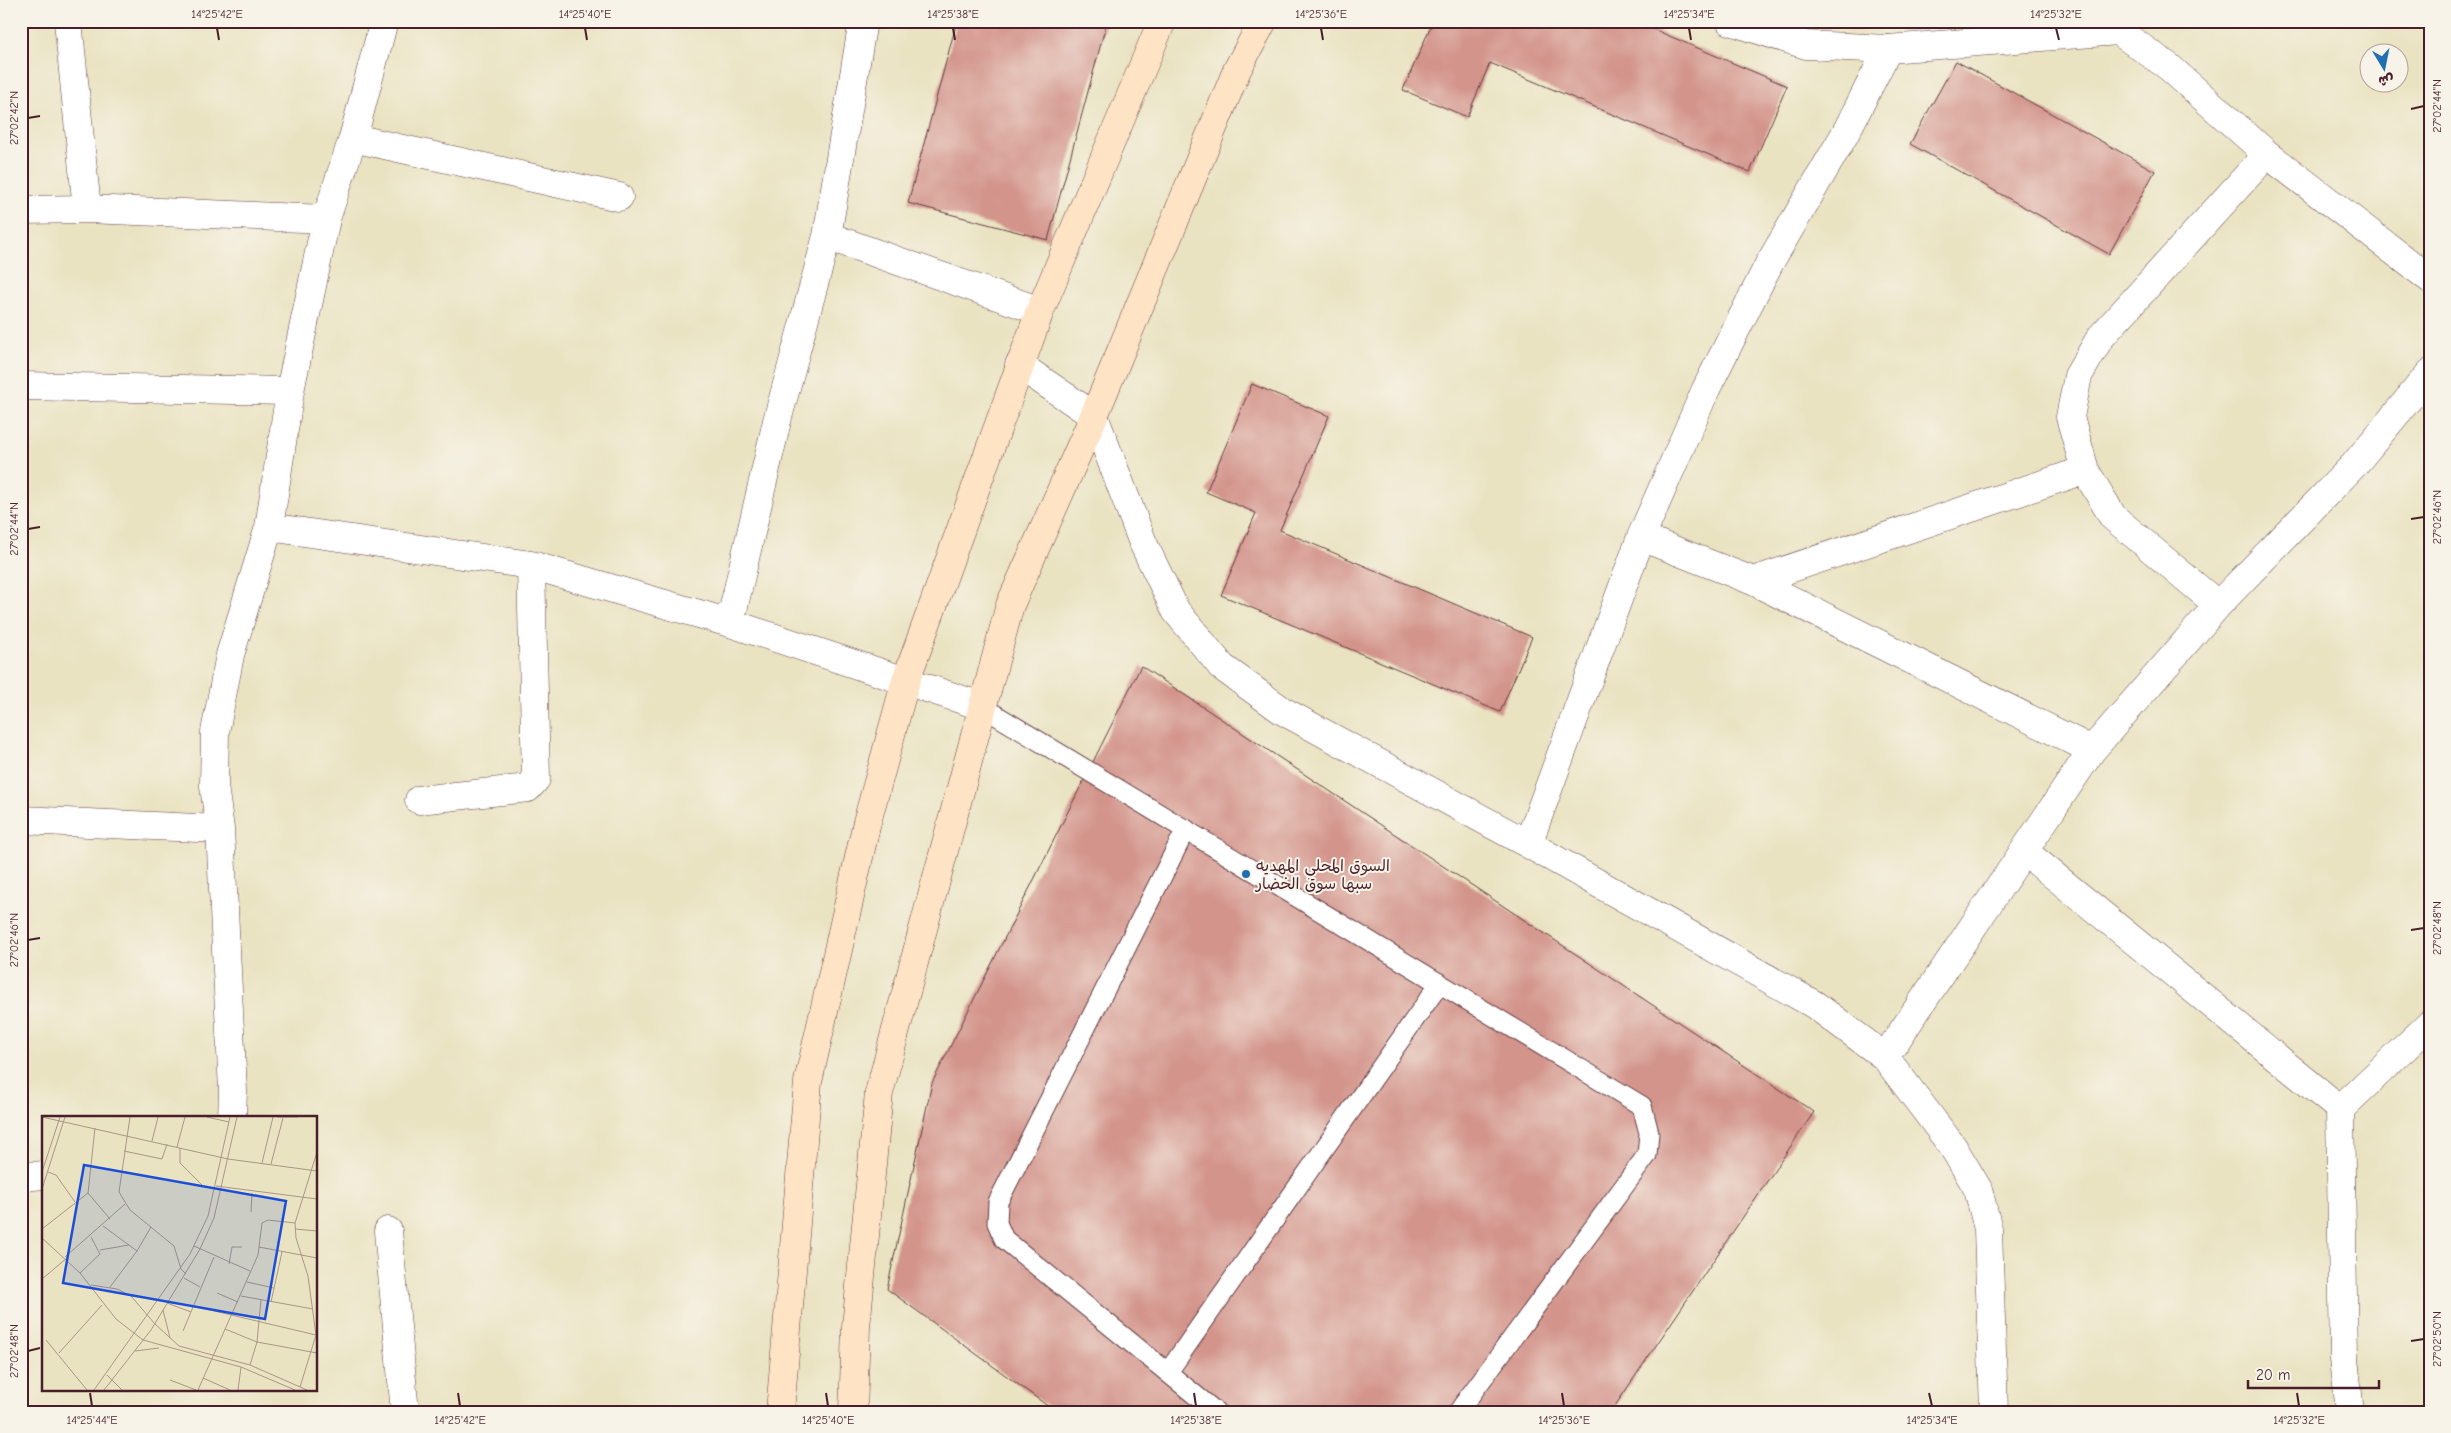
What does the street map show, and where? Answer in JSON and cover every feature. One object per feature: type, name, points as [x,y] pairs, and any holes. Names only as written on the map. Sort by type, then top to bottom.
[{"type":"main road","points":[[780,1412],[808,1082],[867,822],[906,680],[1019,365],[1162,21]]},
{"type":"main road","points":[[853,1412],[856,1328],[879,1093],[981,706],[1010,605],[1094,416],[1237,70],[1263,21]]},
{"type":"street","points":[[68,21],[87,209]]},
{"type":"street","points":[[232,1116],[233,1091],[220,830],[214,786],[215,732],[230,655],[269,527],[290,391],[326,218],[353,138],[384,21]]},
{"type":"street","points":[[730,623],[777,421],[828,236],[863,21]]},
{"type":"street","points":[[1730,21],[1806,46],[1888,49],[2114,26],[2169,67],[2266,154],[2430,279]]},
{"type":"street","points":[[1528,844],[1641,537],[1710,381],[1770,264],[1844,134],[1888,49]]},
{"type":"street","points":[[353,138],[619,197]]},
{"type":"street","points":[[2218,605],[2112,516],[2085,470],[2070,417],[2078,376],[2100,338],[2266,154]]},
{"type":"street","points":[[21,210],[87,209],[326,218]]},
{"type":"street","points":[[828,236],[1040,311]]},
{"type":"street","points":[[1019,365],[1094,416],[1143,543],[1176,611],[1222,667],[1283,711],[1528,844],[1815,1005],[1885,1057],[1954,1146],[1978,1189],[1988,1229],[1994,1412]]},
{"type":"street","points":[[1885,1057],[2092,750],[2218,605],[2354,465],[2430,373]]},
{"type":"street","points":[[21,386],[290,391]]},
{"type":"street","points":[[1752,582],[2085,470]]},
{"type":"street","points":[[269,527],[531,565],[730,623],[981,706]]},
{"type":"street","points":[[1641,537],[1752,582],[2092,750]]},
{"type":"street","points":[[419,800],[528,788],[536,779],[531,565]]},
{"type":"street","points":[[21,820],[220,830]]},
{"type":"street","points":[[2024,851],[2340,1110]]},
{"type":"street","points":[[2350,1412],[2344,1359],[2340,1110],[2430,1024]]},
{"type":"street","points":[[21,1177],[42,1175]]},
{"type":"street","points":[[388,1231],[405,1412]]},
{"type":"lane","points":[[981,706],[1642,1106],[1649,1133],[1647,1155],[1458,1412]]},
{"type":"lane","points":[[1186,829],[998,1202],[997,1223],[1004,1239],[1216,1412]]},
{"type":"lane","points":[[1168,1372],[1440,983]]},
{"type":"building","points":[[957,21],[1107,21],[1048,240],[908,203]]},
{"type":"building","points":[[1433,21],[1634,21],[1787,86],[1750,172],[1490,63],[1467,117],[1403,90]]},
{"type":"building","points":[[1956,61],[2155,171],[2109,254],[1910,144]]},
{"type":"building","points":[[1252,384],[1329,416],[1280,530],[1532,637],[1500,712],[1221,595],[1256,513],[1206,492]]},
{"type":"building","name":"السوق المحلي المهديه سبها سوق الخضار","points":[[1141,666],[1814,1112],[1611,1412],[1056,1412],[887,1289],[932,1083]]},
{"type":"place","name":"السوق المحلي المهديه سبها سوق الخضار","points":[[1246,874]]}]
